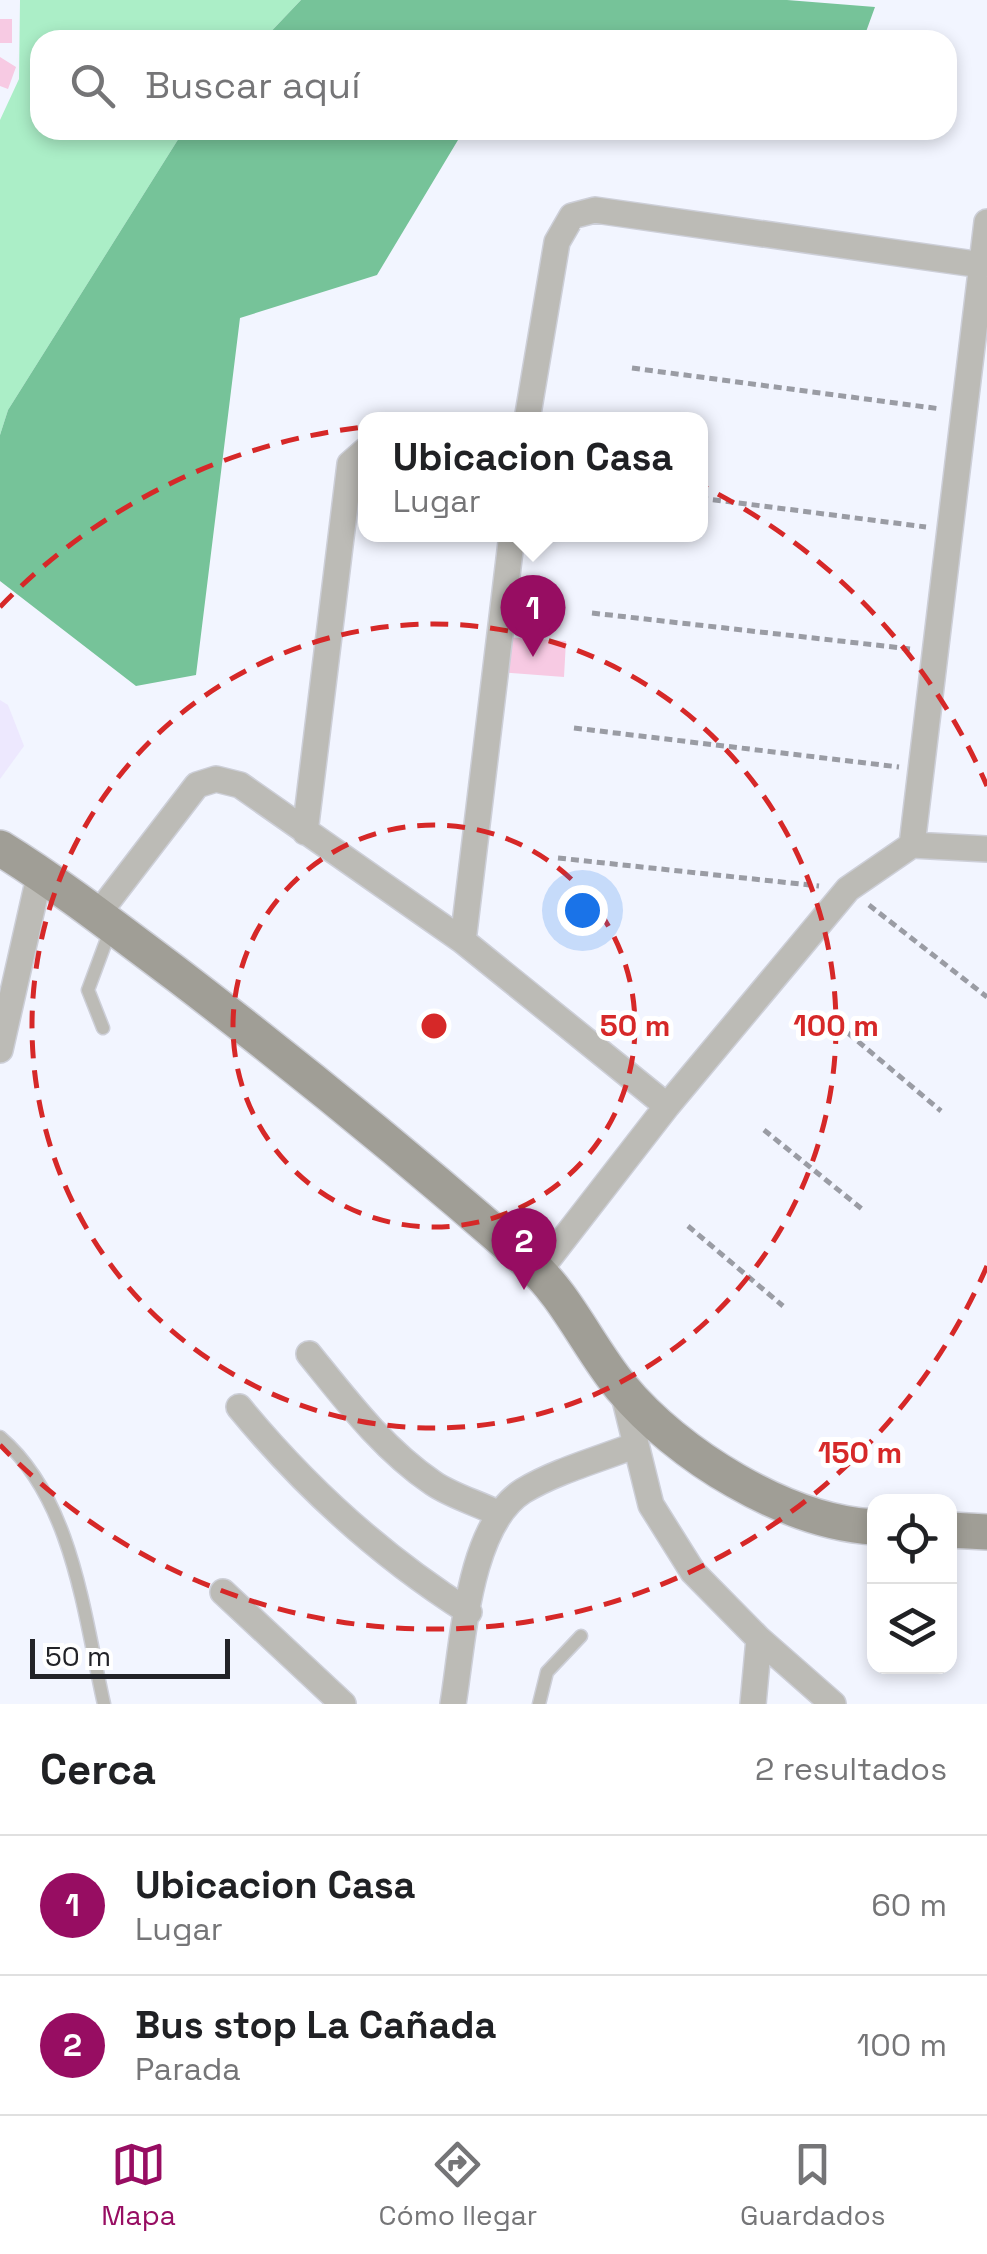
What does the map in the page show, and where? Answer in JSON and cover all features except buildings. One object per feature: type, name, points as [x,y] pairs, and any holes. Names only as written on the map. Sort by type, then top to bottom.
[{"type":"main road","points":[[0,848],[105,920],[337,1096],[540,1271],[622,1389],[678,1440],[744,1487],[845,1525],[867,1526]]},
{"type":"main road","points":[[957,1530],[987,1532]]},
{"type":"street","points":[[529,412],[557,242],[572,216],[596,210],[982,265]]},
{"type":"street","points":[[912,845],[987,222]]},
{"type":"street","points":[[305,832],[350,464],[358,457]]},
{"type":"street","points":[[464,941],[511,542]]},
{"type":"street","points":[[105,920],[196,785],[216,779],[240,785],[464,941],[667,1106]]},
{"type":"street","points":[[540,1271],[667,1106],[848,889],[912,845],[987,849]]},
{"type":"street","points":[[0,1050],[40,873]]},
{"type":"street","points":[[309,1354],[366,1425],[402,1460],[436,1486],[497,1512]]},
{"type":"street","points":[[622,1389],[651,1506],[682,1556],[760,1639],[833,1704]]},
{"type":"street","points":[[238,1407],[286,1464],[422,1582],[469,1612]]},
{"type":"street","points":[[453,1704],[479,1559],[497,1512],[523,1491],[636,1444]]},
{"type":"street","points":[[223,1592],[343,1704]]},
{"type":"street","points":[[753,1704],[760,1639]]},
{"type":"lane","points":[[103,1028],[88,990],[105,920]]},
{"type":"lane","points":[[0,1438],[26,1459],[56,1520],[74,1571],[104,1704]]},
{"type":"lane","points":[[539,1704],[547,1672],[581,1636]]},
{"type":"path","points":[[632,368],[964,411]]},
{"type":"path","points":[[708,499],[950,530]]},
{"type":"path","points":[[592,612],[935,652]]},
{"type":"path","points":[[574,728],[921,769]]},
{"type":"path","points":[[558,858],[848,889],[987,997]]},
{"type":"path","points":[[848,1033],[940,1112]]},
{"type":"path","points":[[764,1130],[862,1209]]},
{"type":"path","points":[[688,1226],[782,1306]]},
{"type":"shaded area","points":[[0,700],[8,705],[24,746],[0,779]]},
{"type":"green space","points":[[20,0],[301,0],[272,30],[30,30],[30,140],[178,140],[8,410],[0,435],[0,120],[19,79]]},
{"type":"green space","points":[[301,0],[787,0],[875,7],[867,30],[272,30]]},
{"type":"green space","points":[[178,140],[458,140],[377,275],[240,318],[196,675],[136,686],[0,581],[0,435],[8,410]]},
{"type":"place","name":"Ubicacion Casa","points":[[533,657]]},
{"type":"place","name":"Bus stop La Cañada","points":[[524,1290]]}]
